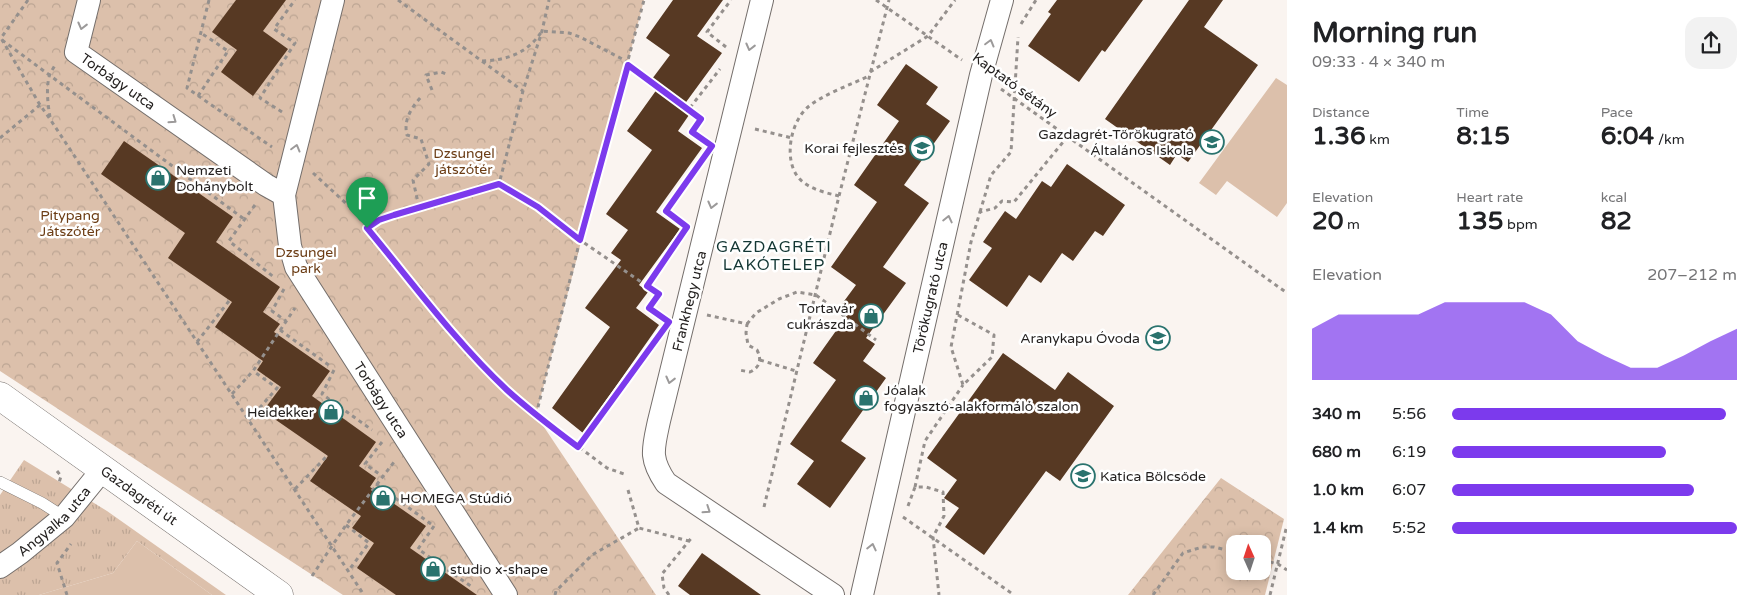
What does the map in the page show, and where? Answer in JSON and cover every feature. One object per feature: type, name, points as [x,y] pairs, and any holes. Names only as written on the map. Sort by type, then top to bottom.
[{"type":"street","name":"Torbágy utca","points":[[88,0],[76,52],[266,185],[284,195]]},
{"type":"street","name":"Torbágy utca","points":[[333,0],[284,195],[290,246],[296,267],[506,595]]},
{"type":"street","name":"Frankhegy utca","points":[[762,0],[655,440],[654,455],[657,469],[666,483],[832,595]]},
{"type":"street","name":"Törökugrató utca","points":[[862,595],[982,74],[1002,0]]},
{"type":"street","name":"Gazdagréti út","points":[[0,396],[279,595]]},
{"type":"street","name":"Angyalka utca","points":[[0,567],[64,517],[103,469]]},
{"type":"lane","points":[[0,482],[42,503],[64,517]]},
{"type":"path","points":[[0,38],[28,0]]},
{"type":"path","points":[[209,0],[187,88],[292,161],[314,173],[351,208],[453,333],[505,388],[536,416],[607,468],[624,474]]},
{"type":"path","points":[[295,0],[274,29],[296,43],[260,98],[302,124]]},
{"type":"path","points":[[398,0],[523,91]]},
{"type":"path","points":[[499,184],[549,0]]},
{"type":"path","points":[[536,416],[580,240],[644,0]]},
{"type":"path","points":[[731,0],[707,32],[732,52]]},
{"type":"path","name":"Kaptató sétány","points":[[876,0],[1287,293]]},
{"type":"path","points":[[764,507],[839,196],[889,0]]},
{"type":"path","points":[[839,196],[812,188],[795,174],[791,163],[792,138],[793,127],[799,115],[809,106],[870,74],[928,36],[956,0]]},
{"type":"path","points":[[1012,158],[1018,29],[1036,0]]},
{"type":"path","points":[[482,61],[496,60],[519,53],[534,43],[542,31]]},
{"type":"path","points":[[542,31],[569,33],[628,64],[701,119],[692,132],[705,142]]},
{"type":"path","points":[[198,96],[228,51],[201,33]]},
{"type":"path","points":[[0,38],[40,105],[364,595]]},
{"type":"path","points":[[0,38],[244,219]]},
{"type":"path","points":[[688,109],[722,66]]},
{"type":"path","points":[[432,90],[426,75],[441,72],[446,74]]},
{"type":"path","points":[[419,207],[413,180],[429,164],[421,139],[407,135],[406,131],[408,118],[413,106],[421,97]]},
{"type":"path","points":[[0,138],[40,105]]},
{"type":"path","points":[[732,124],[792,138]]},
{"type":"path","points":[[980,212],[995,208],[1002,201],[1014,202],[1068,136]]},
{"type":"path","points":[[963,385],[951,347],[972,242],[992,175],[1011,152]]},
{"type":"path","points":[[687,227],[666,211],[695,170]]},
{"type":"path","points":[[367,228],[379,220],[499,184],[538,207],[580,240],[659,294],[649,308],[669,322]]},
{"type":"path","points":[[259,200],[229,241],[278,281]]},
{"type":"path","points":[[647,286],[682,234]]},
{"type":"path","points":[[286,321],[272,311],[287,285]]},
{"type":"path","points":[[739,370],[750,372],[759,365],[760,360],[757,350],[748,345],[747,324],[756,313],[779,299],[796,292],[816,296],[876,340]]},
{"type":"path","points":[[197,342],[229,301]]},
{"type":"path","points":[[232,394],[252,371],[298,305]]},
{"type":"path","points":[[904,518],[915,488],[925,441],[963,385],[992,356],[994,335],[958,315]]},
{"type":"path","points":[[721,318],[747,324]]},
{"type":"path","points":[[280,330],[334,369]]},
{"type":"path","points":[[578,447],[658,338]]},
{"type":"path","points":[[760,360],[796,371]]},
{"type":"path","points":[[338,362],[322,394],[376,434]]},
{"type":"path","points":[[249,420],[277,388],[252,371]]},
{"type":"path","points":[[382,476],[365,464],[384,439]]},
{"type":"path","points":[[295,490],[327,456]]},
{"type":"path","points":[[312,576],[397,457]]},
{"type":"path","points":[[376,484],[434,526]]},
{"type":"path","points":[[915,488],[926,487],[943,492],[944,516],[934,537],[940,595]]},
{"type":"path","points":[[628,490],[638,528]]},
{"type":"path","points":[[438,519],[418,548],[479,592]]},
{"type":"path","points":[[1270,595],[1287,525]]},
{"type":"path","points":[[346,526],[368,542],[349,570]]},
{"type":"path","points":[[555,595],[556,591],[592,555],[638,528],[689,541]]},
{"type":"path","points":[[669,595],[664,588],[662,574],[693,536]]},
{"type":"path","points":[[934,537],[1014,595]]},
{"type":"path","points":[[1153,595],[1183,553],[1202,547],[1226,550]]},
{"type":"path","points":[[1271,562],[1287,570]]},
{"type":"path","points":[[58,563],[67,595]]},
{"type":"green space","name":"Dzsungel park","points":[[0,0],[644,0],[536,415],[656,595],[343,595],[0,371]]},
{"type":"green space","points":[[1276,78],[1287,85],[1287,203],[1277,217],[1227,181],[1216,195],[1199,183]]},
{"type":"green space","points":[[24,460],[107,511],[226,595],[212,595],[137,541],[113,573],[39,595],[0,595],[0,495]]},
{"type":"green space","points":[[1221,478],[1284,519],[1271,571],[1271,535],[1226,535],[1226,580],[1269,580],[1265,595],[1128,595]]},
{"type":"green space","points":[[137,541],[212,595],[39,595],[113,573]]},
{"type":"building","points":[[236,0],[286,0],[263,31],[288,49],[253,96],[221,72],[237,50],[212,32]]},
{"type":"building","points":[[673,0],[723,0],[697,36],[722,53],[681,109],[689,115],[678,131],[702,148],[656,212],[680,229],[639,285],[648,292],[636,308],[659,325],[583,433],[552,408],[610,327],[585,308],[621,260],[611,253],[628,230],[606,214],[652,150],[627,131],[660,85],[652,79],[670,55],[646,38]]},
{"type":"building","points":[[1057,0],[1143,0],[1105,52],[1102,50],[1079,82],[1028,46],[1051,14],[1048,12]]},
{"type":"building","points":[[1189,0],[1223,0],[1204,27],[1258,65],[1188,162],[1177,154],[1170,165],[1105,119]]},
{"type":"building","points":[[906,64],[938,87],[926,104],[950,121],[904,185],[929,203],[883,267],[906,283],[866,338],[875,344],[863,361],[886,378],[841,441],[866,458],[830,508],[797,484],[814,461],[790,444],[836,380],[813,363],[848,314],[839,308],[856,285],[831,267],[877,202],[854,185],[899,121],[877,105]]},
{"type":"building","points":[[124,141],[233,217],[216,242],[280,287],[263,312],[280,324],[274,332],[330,371],[312,396],[376,442],[359,466],[376,478],[370,487],[426,526],[410,548],[477,595],[396,595],[357,568],[374,543],[352,528],[361,516],[310,481],[328,456],[263,411],[281,387],[257,370],[263,361],[215,327],[232,302],[168,258],[185,233],[101,174]]},
{"type":"building","points":[[1067,164],[1125,205],[1103,236],[1095,231],[1073,261],[1062,253],[1041,283],[1029,275],[1007,307],[969,280],[992,248],[983,242],[1005,211],[1016,219],[1042,181],[1051,187]]},
{"type":"building","points":[[1003,353],[1055,390],[1068,372],[1114,406],[1060,481],[1046,471],[984,555],[945,527],[959,508],[944,498],[957,480],[927,458]]},
{"type":"building","points":[[702,553],[761,595],[690,595],[678,586]]},
{"type":"place","name":"Gazdagrét-Törökugrató Általános Iskola","points":[[1212,142]]},
{"type":"place","name":"Korai fejlesztés","points":[[922,148]]},
{"type":"place","name":"Nemzeti Dohánybolt","points":[[158,178]]},
{"type":"place","name":"Tortavár cukrászda","points":[[871,316]]},
{"type":"place","name":"Aranykapu Óvoda","points":[[1158,338]]},
{"type":"place","name":"Jóalak fogyasztó-alakformáló szalon","points":[[866,398]]},
{"type":"place","name":"Heidekker","points":[[331,412]]},
{"type":"place","name":"Katica Bölcsőde","points":[[1083,476]]},
{"type":"place","name":"HOMEGA Stúdió","points":[[383,498]]},
{"type":"place","name":"studio x-shape","points":[[433,569]]},
{"type":"district","name":"GAZDAGRÉTI LAKÓTELEP","points":[[774,255]]},
{"type":"route","points":[[628,65],[701,119],[692,132],[712,146],[666,211],[687,227],[647,286],[659,294],[649,308],[669,322],[578,447],[536,416],[505,388],[453,333],[367,228],[379,220],[499,184],[538,207],[580,240],[628,65]]},
{"type":"park label","name":"Dzsungel játszótér","points":[[464,162]]},
{"type":"park label","name":"Pitypang Játszótér","points":[[70,224]]}]
